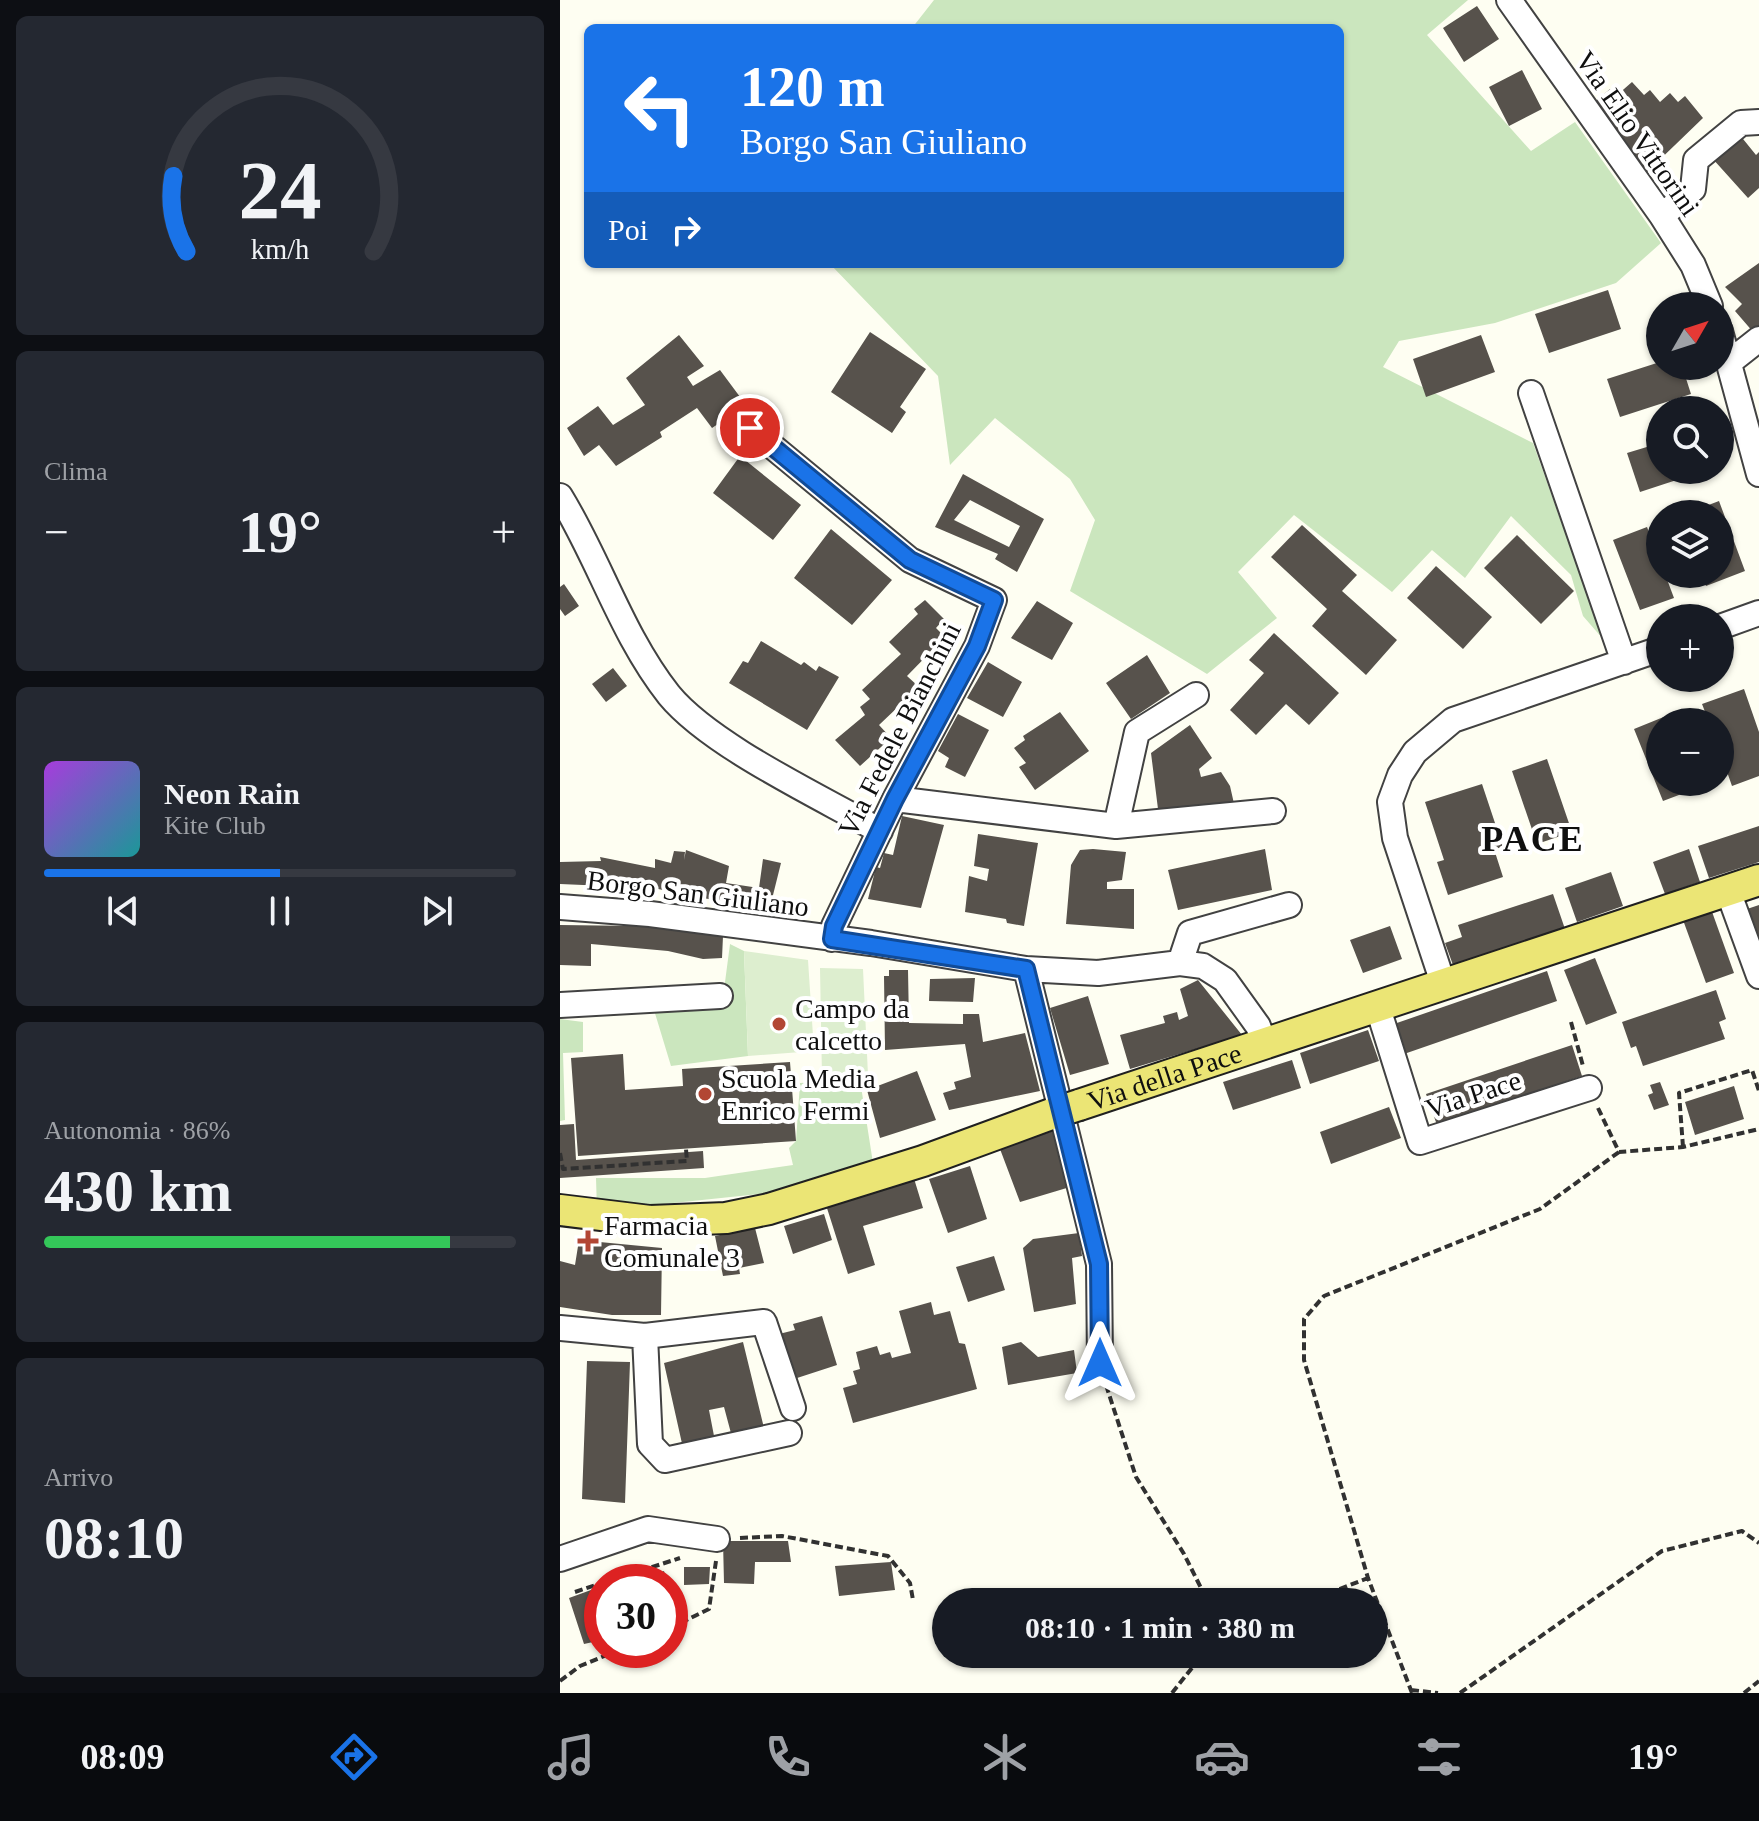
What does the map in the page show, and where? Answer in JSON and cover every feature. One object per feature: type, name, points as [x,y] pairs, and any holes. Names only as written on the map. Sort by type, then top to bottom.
[{"type":"main road","name":"Via della Pace","points":[[560,1210],[662,1221],[726,1218],[769,1209],[896,1170],[1067,1109],[1759,880]]},
{"type":"street","name":"Via Elio Vittorini","points":[[1509,0],[1662,216],[1693,265],[1704,292]]},
{"type":"street","points":[[1662,216],[1693,189],[1696,160],[1741,123],[1759,122]]},
{"type":"street","points":[[1734,359],[1759,339]]},
{"type":"street","points":[[1734,371],[1753,431],[1759,474]]},
{"type":"street","points":[[1531,393],[1624,662]]},
{"type":"street","name":"Via Fedele Bianchini","points":[[750,428],[910,560],[994,600],[977,646],[895,799],[834,926],[832,939]]},
{"type":"street","points":[[560,496],[587,538],[619,618],[671,697],[714,735],[880,831]]},
{"type":"street","points":[[1734,622],[1759,613]]},
{"type":"street","points":[[1443,983],[1395,838],[1390,802],[1400,775],[1415,752],[1453,720],[1646,654]]},
{"type":"street","points":[[1116,826],[1137,732],[1196,695]]},
{"type":"street","points":[[895,799],[1116,826],[1273,811]]},
{"type":"street","points":[[1728,891],[1758,968]]},
{"type":"street","points":[[1180,963],[1190,933],[1289,905]]},
{"type":"street","name":"Borgo San Giuliano","points":[[560,907],[650,914],[1026,969],[1098,973],[1180,963],[1203,966],[1225,980],[1258,1026],[1265,1044]]},
{"type":"street","points":[[1026,969],[1099,1264],[1100,1363]]},
{"type":"street","points":[[560,1005],[720,996]]},
{"type":"street","name":"Via Pace","points":[[1377,1005],[1420,1142],[1589,1088]]},
{"type":"street","points":[[560,1328],[645,1336],[764,1322],[793,1408]]},
{"type":"street","points":[[645,1336],[650,1444],[665,1460],[789,1433]]},
{"type":"street","points":[[560,1559],[648,1529],[710,1548]]},
{"type":"path","points":[[1571,1022],[1589,1088],[1619,1152]]},
{"type":"path","points":[[1683,1147],[1679,1093],[1752,1070],[1759,1091]]},
{"type":"path","points":[[1438,1693],[1411,1692],[1368,1578],[1304,1360],[1304,1319],[1324,1296],[1540,1209],[1619,1152],[1683,1147],[1759,1129]]},
{"type":"path","points":[[560,1153],[563,1169],[687,1161],[686,1149]]},
{"type":"path","points":[[1100,1363],[1136,1477],[1184,1554],[1201,1588]]},
{"type":"path","points":[[1460,1693],[1662,1551],[1742,1531],[1759,1543]]},
{"type":"path","points":[[662,1564],[710,1548],[782,1536],[888,1556],[910,1583],[913,1600]]},
{"type":"path","points":[[688,1619],[709,1609],[717,1561],[710,1548]]},
{"type":"path","points":[[1342,1588],[1368,1578]]},
{"type":"path","points":[[575,1592],[584,1589]]},
{"type":"path","points":[[560,1681],[584,1664]]},
{"type":"path","points":[[1172,1693],[1192,1668]]},
{"type":"path","points":[[1744,1693],[1759,1681]]},
{"type":"green space","points":[[934,0],[1468,0],[1427,35],[1531,151],[1575,122],[1661,243],[1616,283],[1495,323],[1399,341],[1383,367],[1533,443],[1603,639],[1583,616],[1571,575],[1511,516],[1465,578],[1432,550],[1392,592],[1294,515],[1238,572],[1277,618],[1207,674],[1070,591],[1095,520],[1070,479],[995,418],[950,465],[938,376],[834,268],[1344,268],[1344,24],[915,24]]},
{"type":"green space","points":[[730,944],[744,951],[748,1056],[671,1066],[654,1010],[722,1005]]},
{"type":"green space","name":"Campo da calcetto","points":[[744,951],[808,960],[814,1051],[748,1056]]},
{"type":"green space","points":[[820,968],[863,969],[868,1075],[822,1077]]},
{"type":"green space","points":[[560,1019],[583,1022],[583,1052],[563,1053],[565,1120],[560,1121]]},
{"type":"green space","points":[[860,1080],[873,1163],[797,1190],[597,1211],[596,1178],[705,1178],[793,1165],[789,1148],[796,1141],[800,1083]]},
{"type":"building","points":[[1477,6],[1499,39],[1464,62],[1443,28]]},
{"type":"building","points":[[1522,70],[1542,109],[1509,126],[1489,87]]},
{"type":"building","points":[[1632,82],[1644,95],[1650,90],[1660,102],[1670,93],[1678,102],[1685,96],[1703,118],[1647,172],[1591,105],[1610,89],[1616,96]]},
{"type":"building","points":[[1739,134],[1756,155],[1759,152],[1759,188],[1748,198],[1712,158]]},
{"type":"building","points":[[1759,263],[1759,329],[1754,333],[1735,311],[1742,304],[1734,292],[1725,287]]},
{"type":"building","points":[[1608,290],[1621,329],[1549,353],[1535,314]]},
{"type":"building","points":[[870,332],[926,369],[900,407],[906,412],[892,433],[831,392]]},
{"type":"building","points":[[679,335],[704,366],[687,377],[693,386],[720,370],[746,405],[712,428],[697,408],[660,432],[662,437],[616,466],[599,445],[584,456],[567,428],[598,406],[613,425],[645,405],[626,378]]},
{"type":"building","points":[[1481,335],[1495,372],[1426,397],[1413,359]]},
{"type":"building","points":[[1646,366],[1646,380],[1686,380],[1691,394],[1646,396],[1646,409],[1620,417],[1607,379]]},
{"type":"building","points":[[1646,447],[1646,484],[1664,484],[1640,492],[1627,453]]},
{"type":"building","points":[[740,456],[801,505],[773,540],[713,493]]},
{"type":"building","points":[[963,474],[1044,519],[1017,572],[995,559],[998,554],[935,527]],"holes":[[[970,500],[1020,526],[1009,547],[954,520]]]},
{"type":"building","points":[[1302,525],[1357,575],[1342,591],[1397,640],[1366,675],[1312,626],[1327,609],[1271,557]]},
{"type":"building","points":[[1646,527],[1646,588],[1670,588],[1674,598],[1646,604],[1646,608],[1640,610],[1613,540]]},
{"type":"building","points":[[831,529],[892,580],[852,625],[794,578]]},
{"type":"building","points":[[1517,535],[1574,591],[1541,624],[1484,568]]},
{"type":"building","points":[[1734,541],[1745,571],[1734,575]]},
{"type":"building","points":[[1436,566],[1492,617],[1463,649],[1407,598]]},
{"type":"building","points":[[564,584],[579,606],[565,616],[560,609],[560,587]]},
{"type":"building","points":[[925,600],[944,619],[936,628],[945,637],[907,676],[919,687],[879,725],[891,738],[860,766],[835,740],[865,715],[860,707],[870,699],[862,690],[901,654],[889,642],[918,614],[914,609]]},
{"type":"building","points":[[1037,601],[1073,623],[1052,660],[1011,638]]},
{"type":"building","points":[[1274,633],[1339,693],[1309,725],[1286,704],[1256,735],[1230,710],[1264,673],[1249,660]]},
{"type":"building","points":[[761,641],[801,665],[804,662],[816,671],[819,666],[839,677],[807,730],[729,683],[743,661],[748,663]]},
{"type":"building","points":[[1147,655],[1170,693],[1131,719],[1106,683]]},
{"type":"building","points":[[988,662],[1022,682],[1003,717],[967,698]]},
{"type":"building","points":[[613,668],[627,686],[606,702],[592,684]]},
{"type":"building","points":[[1744,689],[1759,732],[1759,776],[1734,785],[1734,708],[1704,708],[1702,704]]},
{"type":"building","points":[[1060,712],[1089,751],[1035,790],[1019,767],[1026,763],[1014,748],[1025,740],[1023,736]]},
{"type":"building","points":[[958,714],[989,730],[965,777],[945,767],[949,758],[938,751]]},
{"type":"building","points":[[1646,724],[1646,759],[1634,729]]},
{"type":"building","points":[[1190,725],[1212,758],[1199,769],[1201,777],[1221,772],[1230,786],[1235,808],[1159,817],[1151,753]]},
{"type":"building","points":[[1547,759],[1572,832],[1537,844],[1512,771]]},
{"type":"building","points":[[1482,784],[1503,847],[1494,849],[1503,877],[1448,895],[1437,862],[1444,860],[1425,802]]},
{"type":"building","points":[[902,816],[944,825],[921,908],[868,899],[876,867],[880,868],[884,853],[893,855]]},
{"type":"building","points":[[1759,826],[1759,862],[1709,878],[1698,846]]},
{"type":"building","points":[[978,834],[1038,843],[1024,926],[1007,923],[1006,919],[965,912],[969,876],[987,881],[989,869],[974,866]]},
{"type":"building","points":[[1265,849],[1272,890],[1178,910],[1168,870]]},
{"type":"building","points":[[1689,849],[1700,882],[1665,894],[1653,862]]},
{"type":"building","points":[[686,850],[729,866],[726,883],[759,888],[763,859],[781,863],[769,911],[653,888],[560,884],[560,862],[601,861],[600,857],[655,868],[655,859],[671,863],[674,851],[685,852],[684,860]]},
{"type":"building","points":[[1080,850],[1126,852],[1122,880],[1107,882],[1107,889],[1134,889],[1134,929],[1066,924],[1071,865]]},
{"type":"building","points":[[1611,872],[1623,906],[1577,922],[1565,888]]},
{"type":"building","points":[[1553,894],[1565,929],[1453,965],[1445,943],[1462,937],[1458,925]]},
{"type":"building","points":[[1759,905],[1759,944],[1747,909]]},
{"type":"building","points":[[1711,909],[1734,973],[1706,983],[1683,920]]},
{"type":"building","points":[[560,925],[639,926],[723,936],[722,958],[703,959],[668,951],[591,944],[591,966],[560,965]]},
{"type":"building","points":[[1390,926],[1402,959],[1363,973],[1350,940]]},
{"type":"building","points":[[1595,958],[1617,1013],[1586,1025],[1564,970]]},
{"type":"building","points":[[889,970],[908,970],[909,1023],[963,1024],[963,1014],[979,1014],[983,1042],[1025,1033],[1040,1091],[949,1110],[943,1093],[956,1089],[954,1082],[971,1077],[965,1044],[885,1050],[884,976],[889,976]]},
{"type":"building","points":[[1547,971],[1557,1001],[1404,1054],[1394,1024]]},
{"type":"building","points":[[975,978],[973,1002],[929,1001],[930,979]]},
{"type":"building","points":[[1198,980],[1242,1035],[1130,1069],[1120,1035],[1165,1023],[1163,1016],[1177,1012],[1179,1020],[1188,1016],[1180,989]]},
{"type":"building","points":[[1716,990],[1726,1019],[1719,1022],[1725,1039],[1643,1066],[1636,1046],[1631,1048],[1622,1022]]},
{"type":"building","points":[[1088,996],[1109,1064],[1070,1075],[1050,1008]]},
{"type":"building","points":[[1368,1030],[1379,1061],[1310,1084],[1300,1053]]},
{"type":"building","points":[[1572,1045],[1582,1076],[1437,1125],[1426,1094]]},
{"type":"building","points":[[623,1054],[625,1090],[683,1086],[682,1069],[790,1062],[796,1141],[578,1156],[571,1058]]},
{"type":"building","points":[[1292,1060],[1301,1088],[1233,1110],[1223,1082]]},
{"type":"building","points":[[917,1071],[936,1120],[880,1138],[867,1090]]},
{"type":"building","points":[[1660,1082],[1669,1105],[1654,1110],[1648,1095],[1653,1093],[1650,1085]]},
{"type":"building","points":[[1734,1086],[1744,1119],[1695,1135],[1685,1102]]},
{"type":"building","points":[[1389,1107],[1401,1138],[1331,1164],[1320,1132]]},
{"type":"building","points":[[574,1124],[576,1160],[703,1151],[704,1168],[560,1178],[560,1125]]},
{"type":"building","points":[[1056,1130],[1070,1187],[1020,1202],[1000,1149]]},
{"type":"building","points":[[970,1166],[987,1219],[948,1233],[929,1179]]},
{"type":"building","points":[[912,1172],[923,1208],[863,1226],[875,1265],[848,1274],[826,1205]]},
{"type":"building","points":[[824,1214],[832,1240],[793,1254],[784,1226]]},
{"type":"building","points":[[755,1228],[764,1263],[739,1268],[740,1274],[723,1276],[715,1236]]},
{"type":"building","points":[[1079,1233],[1082,1256],[1072,1258],[1076,1304],[1034,1312],[1023,1248],[1033,1239]]},
{"type":"building","points":[[579,1240],[662,1248],[661,1315],[612,1315],[560,1307],[560,1261],[575,1265]]},
{"type":"building","points":[[994,1256],[1005,1290],[968,1302],[956,1267]]},
{"type":"building","points":[[931,1302],[934,1315],[950,1311],[959,1343],[965,1344],[977,1389],[853,1423],[843,1388],[857,1384],[853,1371],[860,1369],[856,1352],[877,1346],[880,1355],[890,1352],[892,1358],[911,1353],[899,1311]]},
{"type":"building","points":[[822,1316],[837,1365],[794,1379],[779,1334],[795,1330],[793,1324]]},
{"type":"building","points":[[743,1342],[764,1428],[732,1437],[724,1407],[709,1410],[715,1441],[683,1448],[664,1363]]},
{"type":"building","points":[[1021,1342],[1038,1357],[1074,1350],[1077,1373],[1008,1385],[1002,1347]]},
{"type":"building","points":[[587,1361],[630,1362],[625,1503],[582,1499]]},
{"type":"building","points":[[723,1541],[788,1541],[791,1562],[755,1562],[754,1584],[724,1583]]},
{"type":"building","points":[[891,1562],[895,1590],[839,1596],[835,1566]]},
{"type":"building","points":[[688,1567],[710,1567],[709,1584],[688,1585]]},
{"type":"building","points":[[584,1593],[584,1644],[569,1598]]},
{"type":"place","name":"Campo da calcetto","points":[[779,1024]]},
{"type":"place","name":"Scuola Media Enrico Fermi","points":[[705,1094]]},
{"type":"place","name":"Farmacia Comunale 3","points":[[588,1241]]},
{"type":"district","name":"PACE","points":[[1533,838]]},
{"type":"route","points":[[750,428],[910,560],[994,600],[977,646],[895,799],[834,926],[832,939],[1026,969],[1057,1098],[1090,1215],[1099,1264],[1100,1363]]}]
